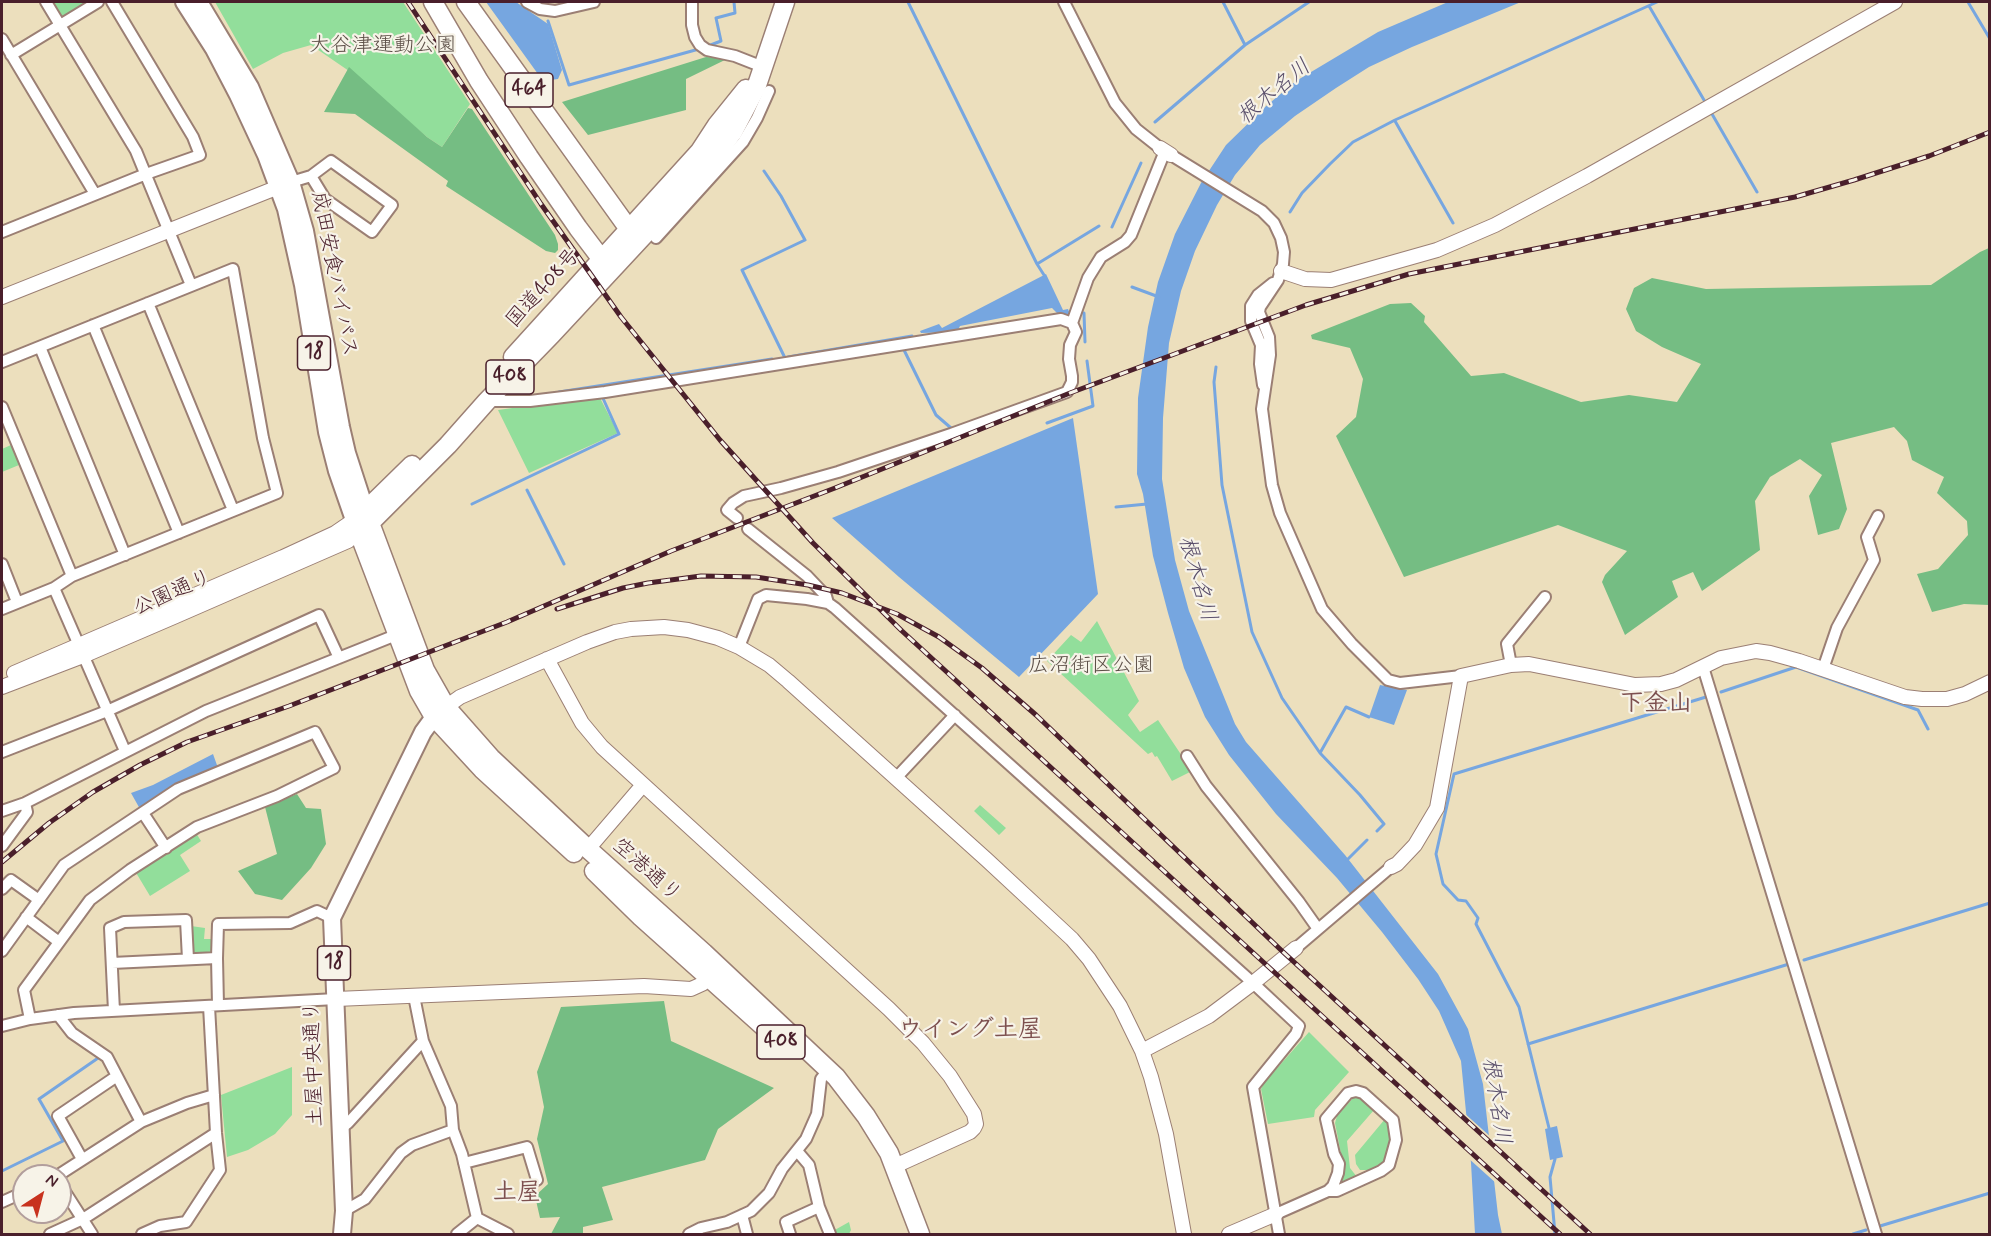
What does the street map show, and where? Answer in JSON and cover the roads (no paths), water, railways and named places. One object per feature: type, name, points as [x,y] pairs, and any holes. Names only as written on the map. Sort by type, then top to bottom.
[{"type":"highway","points":[[433,2],[479,81],[559,201],[606,265]]},
{"type":"highway","name":"464","points":[[466,2],[633,236]]},
{"type":"highway","name":"国道408号","points":[[362,521],[633,236],[700,152],[717,125],[763,67],[785,2]]},
{"type":"highway","name":"国道408号","points":[[362,521],[448,445],[606,265]]},
{"type":"highway","name":"空港通り","points":[[362,521],[396,635],[419,691],[588,849],[713,972],[866,1116],[878,1132],[895,1166],[920,1234]]},
{"type":"highway","name":"空港通り","points":[[362,521],[440,712],[485,773],[713,972]]},
{"type":"highway","name":"空港通り","points":[[825,1075],[877,1156],[889,1180],[906,1234]]},
{"type":"main road","name":"成田安食バイパス","points":[[184,2],[214,50],[266,155],[284,184]]},
{"type":"main road","name":"成田安食バイパス","points":[[199,2],[250,87],[284,184],[305,231],[341,427],[362,521]]},
{"type":"main road","name":"土屋中央通り","points":[[342,1234],[344,1211],[332,918],[423,732],[440,712]]},
{"type":"street","points":[[46,2],[136,151],[191,285]]},
{"type":"street","points":[[11,55],[98,2]]},
{"type":"street","points":[[2,232],[146,174],[200,155],[193,137],[112,2]]},
{"type":"street","points":[[526,2],[540,9],[555,11],[594,2]]},
{"type":"street","points":[[692,2],[692,25],[695,37],[703,48],[735,56],[763,67]]},
{"type":"street","points":[[1064,2],[1115,103],[1136,129],[1165,151],[1252,204],[1270,218],[1279,232],[1284,252],[1279,275],[1259,312],[1270,343],[1269,369],[1262,409],[1272,485],[1280,513],[1322,609],[1388,680],[1409,682],[1529,664],[1635,685],[1661,684],[1676,680],[1721,658],[1756,651],[1823,669],[1905,697],[1947,699],[1965,694],[1989,682]]},
{"type":"street","points":[[1279,275],[1330,280],[1437,250],[1495,225],[1587,176],[1895,2]]},
{"type":"street","points":[[2,39],[95,194]]},
{"type":"street","points":[[656,238],[743,142],[769,91]]},
{"type":"street","points":[[737,518],[726,510],[744,496],[838,472],[1067,392],[1072,382],[1069,353],[1076,332],[1075,315],[1088,278],[1101,257],[1125,242],[1131,235],[1165,151]]},
{"type":"street","points":[[2,297],[284,184],[311,176],[331,161],[392,205],[372,232],[325,199],[311,176]]},
{"type":"street","points":[[2,362],[233,269],[263,438],[277,493],[72,576],[54,588],[2,609]]},
{"type":"street","points":[[147,303],[233,510]]},
{"type":"street","points":[[487,401],[530,401],[604,392],[1075,315]]},
{"type":"street","points":[[93,325],[179,533]]},
{"type":"street","points":[[40,347],[125,555]]},
{"type":"street","points":[[2,407],[72,576]]},
{"type":"street","points":[[1823,669],[1837,628],[1875,560],[1867,537],[1878,516]]},
{"type":"street","name":"公園通り","points":[[2,687],[81,651],[348,541],[362,521]]},
{"type":"street","points":[[748,529],[807,576],[826,596],[828,603]]},
{"type":"street","points":[[2,564],[17,602]]},
{"type":"street","points":[[54,588],[124,751]]},
{"type":"street","points":[[739,647],[758,599],[766,595],[828,603],[880,646],[1299,1026],[1296,1034],[1253,1086],[1279,1234]]},
{"type":"street","points":[[1511,665],[1507,644],[1545,597]]},
{"type":"street","points":[[2,752],[107,711],[319,615],[339,658]]},
{"type":"street","points":[[440,712],[460,697],[586,642],[632,629],[664,627],[688,630],[718,638],[739,647],[769,665],[1072,939],[1108,986],[1142,1051],[1151,1077],[1166,1134],[1184,1234]]},
{"type":"street","points":[[2,811],[26,802],[206,711],[396,635]]},
{"type":"street","name":"公園通り","points":[[2,678],[81,651]]},
{"type":"street","points":[[547,659],[570,703],[587,730],[602,747],[911,1030],[936,1057],[960,1090],[976,1118],[974,1128],[970,1132],[895,1166]]},
{"type":"street","points":[[1703,667],[1710,683],[1876,1234]]},
{"type":"street","points":[[1142,1051],[1209,1016],[1253,983],[1397,864],[1415,845],[1437,807],[1461,676]]},
{"type":"street","points":[[896,778],[955,716]]},
{"type":"street","points":[[2,951],[64,865],[178,789],[315,732],[334,768],[277,796],[197,827],[130,870],[90,900],[24,990],[30,1018]]},
{"type":"street","points":[[1187,756],[1206,786],[1321,926]]},
{"type":"street","points":[[588,849],[642,786]]},
{"type":"street","points":[[2,846],[27,812],[26,802]]},
{"type":"street","points":[[143,813],[166,848]]},
{"type":"street","points":[[2,889],[11,880],[39,900]]},
{"type":"street","points":[[142,1234],[160,1226],[186,1222],[220,1170],[214,1095],[214,1005],[218,924],[290,923],[317,911],[332,918]]},
{"type":"street","points":[[26,917],[59,942]]},
{"type":"street","points":[[114,1011],[110,928],[124,921],[186,920],[188,958]]},
{"type":"street","points":[[112,963],[217,958]]},
{"type":"street","points":[[2,1026],[30,1018],[58,1015],[214,1005],[644,986],[691,989],[702,984],[713,972]]},
{"type":"street","points":[[414,996],[423,1041],[451,1106],[453,1130],[464,1163],[477,1218],[508,1234]]},
{"type":"street","points":[[58,1015],[72,1033],[107,1057],[141,1122]]},
{"type":"street","points":[[340,1129],[423,1041]]},
{"type":"street","points":[[689,1234],[701,1228],[727,1222],[751,1211],[769,1193],[782,1169],[806,1139],[817,1113],[825,1075]]},
{"type":"street","points":[[82,1159],[58,1116],[117,1077]]},
{"type":"street","points":[[1229,1234],[1328,1191],[1333,1186],[1339,1164],[1334,1154],[1326,1119],[1348,1094],[1356,1091],[1363,1093],[1393,1120],[1396,1140],[1389,1165],[1338,1191],[1328,1191]]},
{"type":"street","points":[[72,1166],[141,1122],[187,1102],[214,1095]]},
{"type":"street","points":[[344,1211],[365,1199],[401,1153],[412,1146],[453,1130]]},
{"type":"street","points":[[50,1234],[82,1219],[216,1133]]},
{"type":"street","points":[[464,1163],[527,1147],[537,1180]]},
{"type":"street","points":[[797,1151],[809,1165],[819,1207],[830,1234]]},
{"type":"street","points":[[72,1203],[92,1234]]},
{"type":"street","points":[[790,1234],[786,1222],[819,1207]]},
{"type":"street","points":[[742,1215],[747,1234]]},
{"type":"street","points":[[457,1234],[477,1218]]},
{"type":"water","points":[[486,2],[516,2],[548,24],[562,70],[558,79],[543,81]]},
{"type":"water","points":[[1448,2],[1521,2],[1412,47],[1369,67],[1336,88],[1295,116],[1260,145],[1235,175],[1217,205],[1195,251],[1181,291],[1169,343],[1163,418],[1162,479],[1175,560],[1189,611],[1235,724],[1246,742],[1345,855],[1438,974],[1468,1029],[1483,1084],[1502,1234],[1475,1234],[1461,1061],[1439,1011],[1382,932],[1337,878],[1276,814],[1229,755],[1205,717],[1184,668],[1168,613],[1153,556],[1143,494],[1137,474],[1138,398],[1148,327],[1158,282],[1175,234],[1201,183],[1226,145],[1296,81],[1378,32]]},
{"type":"water","points":[[1046,274],[1063,310],[1068,309],[1070,314],[1058,314],[1052,308],[960,326],[957,332],[921,333],[920,331],[939,324],[942,328]]},
{"type":"water","points":[[1073,418],[1098,594],[1019,677],[832,518]]},
{"type":"water","points":[[1380,685],[1407,690],[1394,725],[1369,717]]},
{"type":"water","points":[[213,754],[218,768],[140,809],[131,793],[153,785]]},
{"type":"water","points":[[1557,1126],[1563,1157],[1550,1160],[1545,1129]]},
{"type":"waterway","points":[[708,46],[721,41],[716,18],[735,13],[734,2]]},
{"type":"waterway","points":[[908,2],[1044,275]]},
{"type":"waterway","points":[[1223,2],[1245,45]]},
{"type":"waterway","points":[[1155,122],[1245,45],[1309,2]]},
{"type":"waterway","points":[[1290,212],[1302,193],[1353,142],[1395,120],[1657,2]]},
{"type":"waterway","points":[[1968,2],[1990,39]]},
{"type":"waterway","points":[[1649,6],[1704,100]]},
{"type":"waterway","points":[[548,21],[569,85],[699,49]]},
{"type":"waterway","points":[[1712,114],[1757,192]]},
{"type":"waterway","points":[[1395,121],[1453,223]]},
{"type":"waterway","points":[[1112,227],[1141,163]]},
{"type":"waterway","points":[[764,171],[781,196],[805,240],[742,270],[785,358]]},
{"type":"waterway","points":[[1037,264],[1099,226]]},
{"type":"waterway","points":[[1132,287],[1159,297]]},
{"type":"waterway","points":[[1070,312],[1084,313],[1085,342]]},
{"type":"waterway","points":[[788,357],[912,336]]},
{"type":"waterway","points":[[904,350],[936,415],[951,428]]},
{"type":"waterway","points":[[559,392],[772,359]]},
{"type":"waterway","points":[[1047,423],[1093,406],[1087,361]]},
{"type":"waterway","points":[[1216,367],[1214,382],[1222,485],[1252,632],[1282,698],[1320,753]]},
{"type":"waterway","points":[[472,504],[619,434],[602,396]]},
{"type":"waterway","points":[[527,490],[564,564]]},
{"type":"waterway","points":[[1116,507],[1147,504]]},
{"type":"waterway","points":[[1721,692],[1796,667],[1918,710],[1928,729]]},
{"type":"waterway","points":[[1549,1128],[1519,1007],[1476,924],[1478,918],[1466,901],[1458,900],[1443,884],[1436,854],[1454,774],[1706,697]]},
{"type":"waterway","points":[[1369,717],[1346,707],[1320,753],[1384,824],[1377,831]]},
{"type":"waterway","points":[[1347,860],[1367,840]]},
{"type":"waterway","points":[[1804,960],[1990,903]]},
{"type":"waterway","points":[[1528,1044],[1789,964]]},
{"type":"waterway","points":[[2,1171],[63,1141],[39,1099],[101,1056]]},
{"type":"waterway","points":[[1555,1159],[1550,1177],[1555,1234]]},
{"type":"waterway","points":[[1880,1226],[1990,1193]]},
{"type":"waterway","points":[[1853,1234],[1866,1230]]},
{"type":"railway","points":[[408,2],[541,204],[621,317],[720,440],[813,543],[902,631],[1560,1234]]},
{"type":"railway","points":[[2,862],[49,823],[93,792],[187,742],[289,706],[507,622],[671,551],[835,488],[1070,393],[1306,305],[1409,274],[1795,197],[1929,156],[1990,132]]},
{"type":"railway","points":[[557,609],[623,588],[648,583],[701,576],[756,577],[842,593],[897,614],[939,637],[982,668],[1036,715],[1282,951],[1590,1234]]},
{"type":"district","name":"下金山","points":[[1656,705]]},
{"type":"district","name":"ウイング土屋","points":[[970,1031]]},
{"type":"district","name":"土屋","points":[[517,1194]]},
{"type":"park label","name":"大谷津運動公園","points":[[383,47]]},
{"type":"park label","name":"広沼街区公園","points":[[1091,667]]},
{"type":"water label","name":"根木名川","points":[[1275,93]]},
{"type":"water label","name":"根木名川","points":[[1196,579]]},
{"type":"water label","name":"根木名川","points":[[1495,1101]]}]
